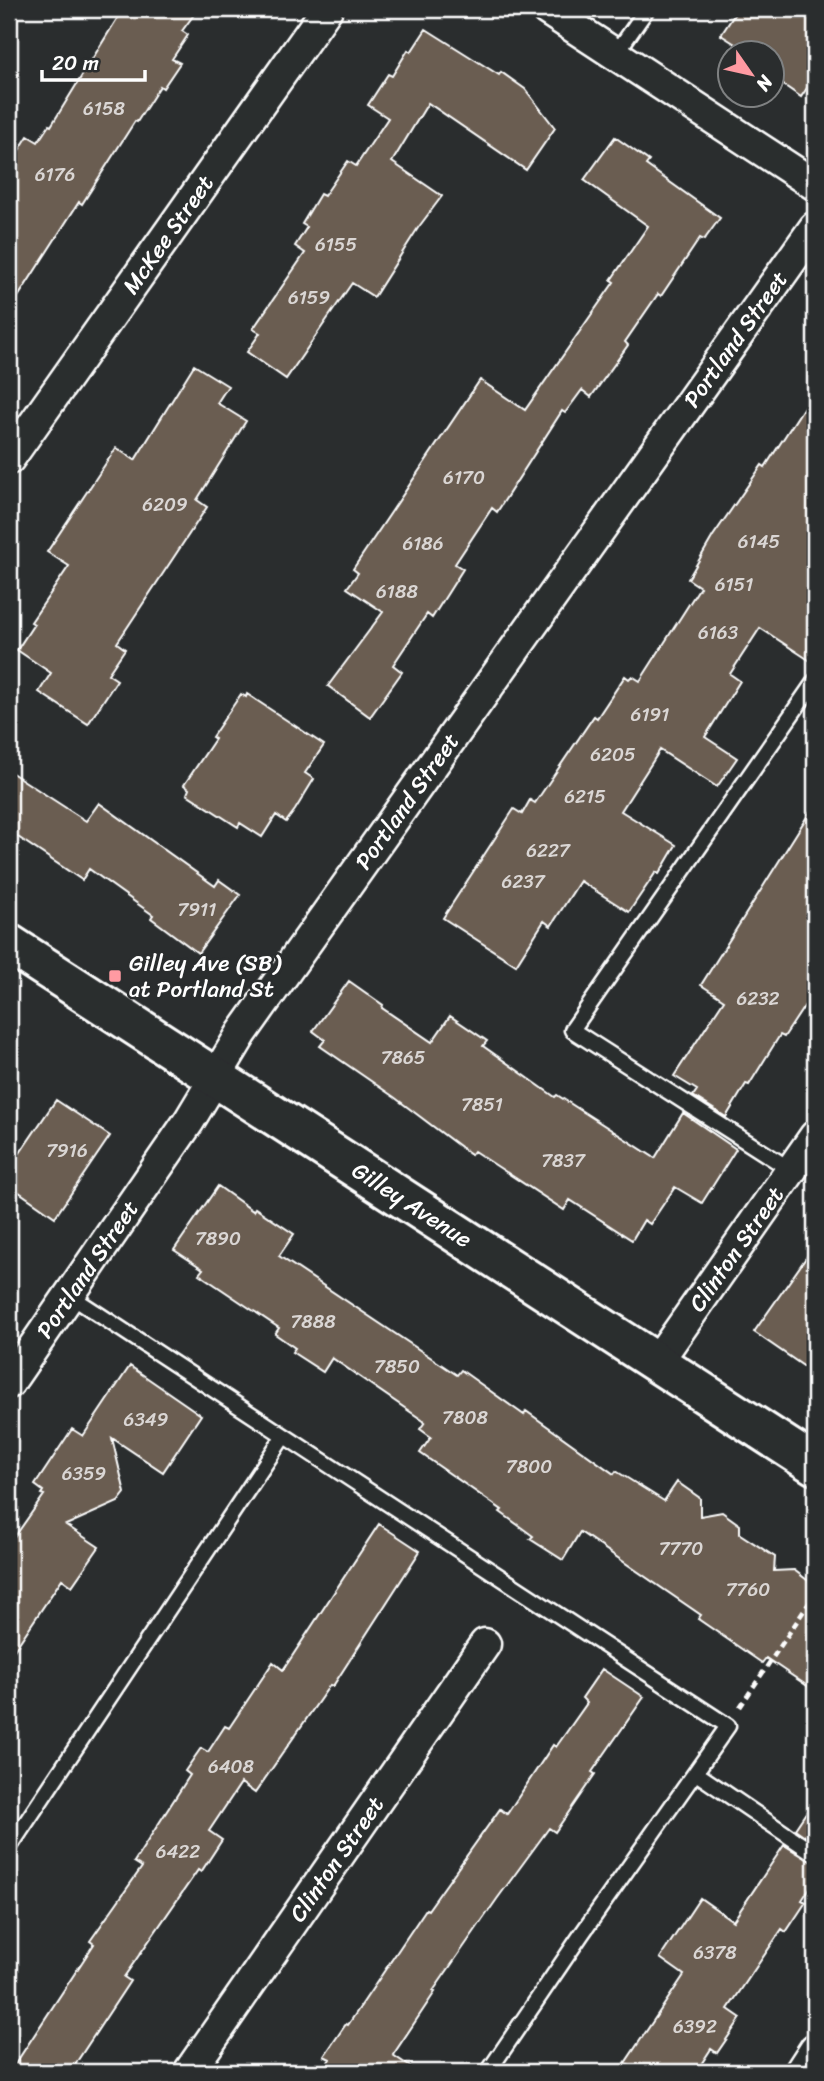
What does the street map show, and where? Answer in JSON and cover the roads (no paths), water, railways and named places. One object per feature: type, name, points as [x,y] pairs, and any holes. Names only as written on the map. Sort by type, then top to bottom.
[{"type":"street","name":"McKee Street","points":[[9,459],[327,9]]},
{"type":"street","points":[[546,9],[815,185]]},
{"type":"street","name":"Portland Street","points":[[9,1384],[189,1121],[242,1033],[815,227]]},
{"type":"street","name":"Gilley Avenue","points":[[9,944],[815,1465]]},
{"type":"street","name":"Clinton Street","points":[[657,1362],[791,1170],[813,1143]]},
{"type":"street","name":"Clinton Street","points":[[189,2072],[485,1644]]},
{"type":"street","points":[[800,2072],[815,2049]]},
{"type":"lane","points":[[615,55],[647,9]]},
{"type":"lane","points":[[791,1170],[572,1030],[815,681]]},
{"type":"lane","points":[[69,1295],[727,1726],[488,2072]]},
{"type":"lane","points":[[9,1848],[283,1437]]},
{"type":"lane","points":[[696,1773],[815,1854]]},
{"type":"place","name":"Gilley Ave (SB) at Portland St","points":[[115,976]]}]
